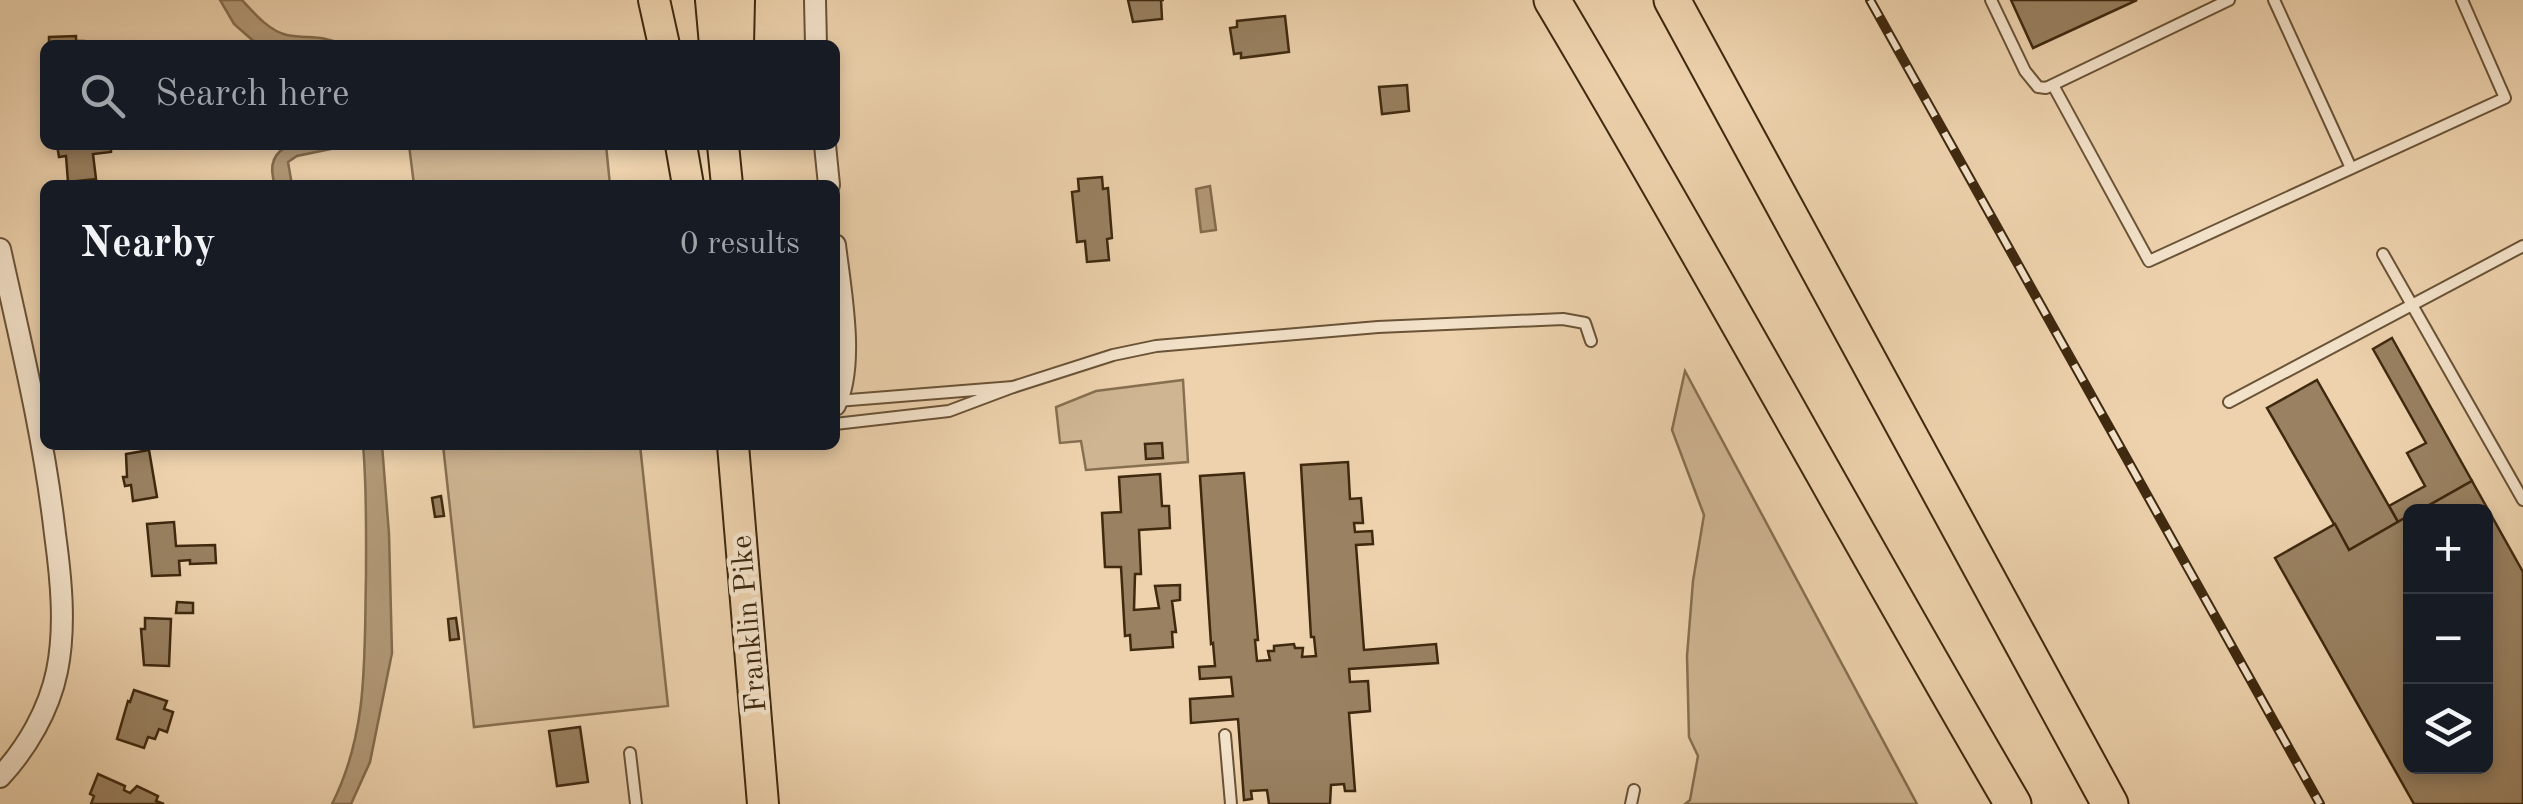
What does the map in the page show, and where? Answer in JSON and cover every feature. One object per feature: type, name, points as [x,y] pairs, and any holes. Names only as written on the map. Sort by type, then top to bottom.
[{"type":"highway","points":[[1552,0],[2013,804]]},
{"type":"highway","points":[[1672,0],[2110,804]]},
{"type":"highway","points":[[2010,620],[2125,804]]},
{"type":"main road","points":[[654,0],[663,40]]},
{"type":"main road","points":[[676,0],[680,40]]},
{"type":"main road","points":[[711,0],[715,40]]},
{"type":"main road","points":[[738,40],[739,0]]},
{"type":"main road","points":[[682,150],[689,180]]},
{"type":"main road","points":[[688,150],[690,180]]},
{"type":"main road","points":[[724,150],[726,180]]},
{"type":"main road","points":[[735,180],[737,150]]},
{"type":"main road","name":"Franklin Pike","points":[[733,450],[762,804]]},
{"type":"street","points":[[815,0],[816,40]]},
{"type":"street","points":[[826,150],[828,180]]},
{"type":"street","points":[[0,249],[40,426]]},
{"type":"street","points":[[840,295],[840,382]]},
{"type":"street","points":[[0,778],[29,740],[53,688],[60,658],[58,561],[45,450]]},
{"type":"lane","points":[[1992,0],[2031,80],[2038,87],[2054,88],[2229,0]]},
{"type":"lane","points":[[2274,0],[2351,168]]},
{"type":"lane","points":[[2054,88],[2150,261],[2506,98],[2462,0]]},
{"type":"lane","points":[[2229,402],[2523,246]]},
{"type":"lane","points":[[2384,254],[2523,500]]},
{"type":"lane","points":[[840,423],[949,411],[1136,349],[1378,327],[1563,318],[1584,324],[1591,341]]},
{"type":"lane","points":[[840,403],[1013,387]]},
{"type":"lane","points":[[1224,735],[1231,804]]},
{"type":"lane","points":[[630,753],[636,804]]},
{"type":"lane","points":[[1631,804],[1634,790]]},
{"type":"shaded area","points":[[220,0],[242,0],[280,33],[328,40],[252,40],[234,24]]},
{"type":"shaded area","points":[[326,150],[297,156],[288,162],[291,180],[274,180],[274,161],[280,152]]},
{"type":"shaded area","points":[[410,150],[606,150],[610,180],[413,180]]},
{"type":"shaded area","points":[[1210,186],[1216,230],[1201,232],[1196,189]]},
{"type":"shaded area","points":[[1685,371],[1917,804],[1685,804],[1690,800],[1698,756],[1689,737],[1687,656],[1693,581],[1704,515],[1672,430]]},
{"type":"shaded area","points":[[1183,380],[1188,462],[1086,470],[1081,441],[1060,443],[1056,407],[1096,391]]},
{"type":"shaded area","points":[[363,450],[382,450],[392,653],[370,762],[351,804],[332,804],[353,749],[362,693]]},
{"type":"shaded area","points":[[444,450],[641,450],[668,706],[474,727]]},
{"type":"building","points":[[1128,0],[1161,0],[1162,19],[1133,22]]},
{"type":"building","points":[[2011,0],[2137,0],[2033,48]]},
{"type":"building","points":[[1285,16],[1289,52],[1241,58],[1241,53],[1234,54],[1230,28],[1237,27],[1237,21]]},
{"type":"building","points":[[76,36],[76,40],[49,40]]},
{"type":"building","points":[[1407,85],[1409,111],[1382,114],[1379,87]]},
{"type":"building","points":[[58,150],[111,150],[93,154],[96,179],[68,180],[66,156],[59,157]]},
{"type":"building","points":[[1102,177],[1103,189],[1108,188],[1112,238],[1107,239],[1109,260],[1087,262],[1085,241],[1077,242],[1072,192],[1079,191],[1078,179]]},
{"type":"building","points":[[2392,338],[2472,481],[2431,504],[2403,504],[2403,519],[2398,522],[2389,506],[2425,486],[2407,453],[2426,443],[2373,349]]},
{"type":"building","points":[[2317,380],[2398,522],[2349,550],[2267,408]]},
{"type":"building","points":[[1162,443],[1163,458],[1146,459],[1145,444]]},
{"type":"building","points":[[149,450],[157,497],[133,501],[131,485],[125,486],[123,477],[127,477],[126,454]]},
{"type":"building","points":[[1348,462],[1350,499],[1361,498],[1363,523],[1354,523],[1355,532],[1372,531],[1373,544],[1356,545],[1364,650],[1436,644],[1438,663],[1349,669],[1350,682],[1368,681],[1370,711],[1349,713],[1355,791],[1345,791],[1344,784],[1331,785],[1330,804],[1269,804],[1267,790],[1251,791],[1252,799],[1244,800],[1238,719],[1191,723],[1190,699],[1233,696],[1231,677],[1200,679],[1199,667],[1215,666],[1200,476],[1244,473],[1257,661],[1270,660],[1268,651],[1274,651],[1274,646],[1294,644],[1295,648],[1303,648],[1302,657],[1316,656],[1311,637],[1301,465]]},
{"type":"building","points":[[1160,474],[1162,506],[1169,506],[1170,528],[1139,530],[1141,574],[1135,574],[1134,610],[1159,608],[1155,586],[1180,585],[1180,600],[1172,601],[1176,632],[1172,632],[1173,647],[1131,650],[1130,635],[1125,636],[1121,567],[1105,567],[1102,513],[1121,512],[1119,477]]},
{"type":"building","points":[[2472,481],[2485,504],[2431,504]]},
{"type":"building","points":[[441,496],[444,516],[435,517],[432,498]]},
{"type":"building","points":[[2493,518],[2523,572],[2523,804],[2414,804],[2275,558],[2335,524],[2349,550],[2403,519],[2403,774],[2493,774]]},
{"type":"building","points":[[174,522],[176,546],[215,545],[216,563],[179,561],[180,575],[152,576],[147,524]]},
{"type":"building","points":[[177,602],[193,603],[193,613],[176,613]]},
{"type":"building","points":[[145,618],[171,619],[169,666],[144,665],[141,629],[145,629]]},
{"type":"building","points":[[456,618],[459,639],[450,640],[448,619]]},
{"type":"building","points":[[134,690],[167,701],[164,709],[173,712],[167,732],[159,729],[155,739],[148,737],[144,748],[117,739]]},
{"type":"building","points":[[580,727],[588,782],[557,786],[549,731]]},
{"type":"building","points":[[98,774],[125,786],[124,790],[130,793],[137,786],[158,796],[156,801],[164,804],[91,804],[94,796],[90,794]]},
{"type":"railway","points":[[1870,0],[2320,804]]}]
